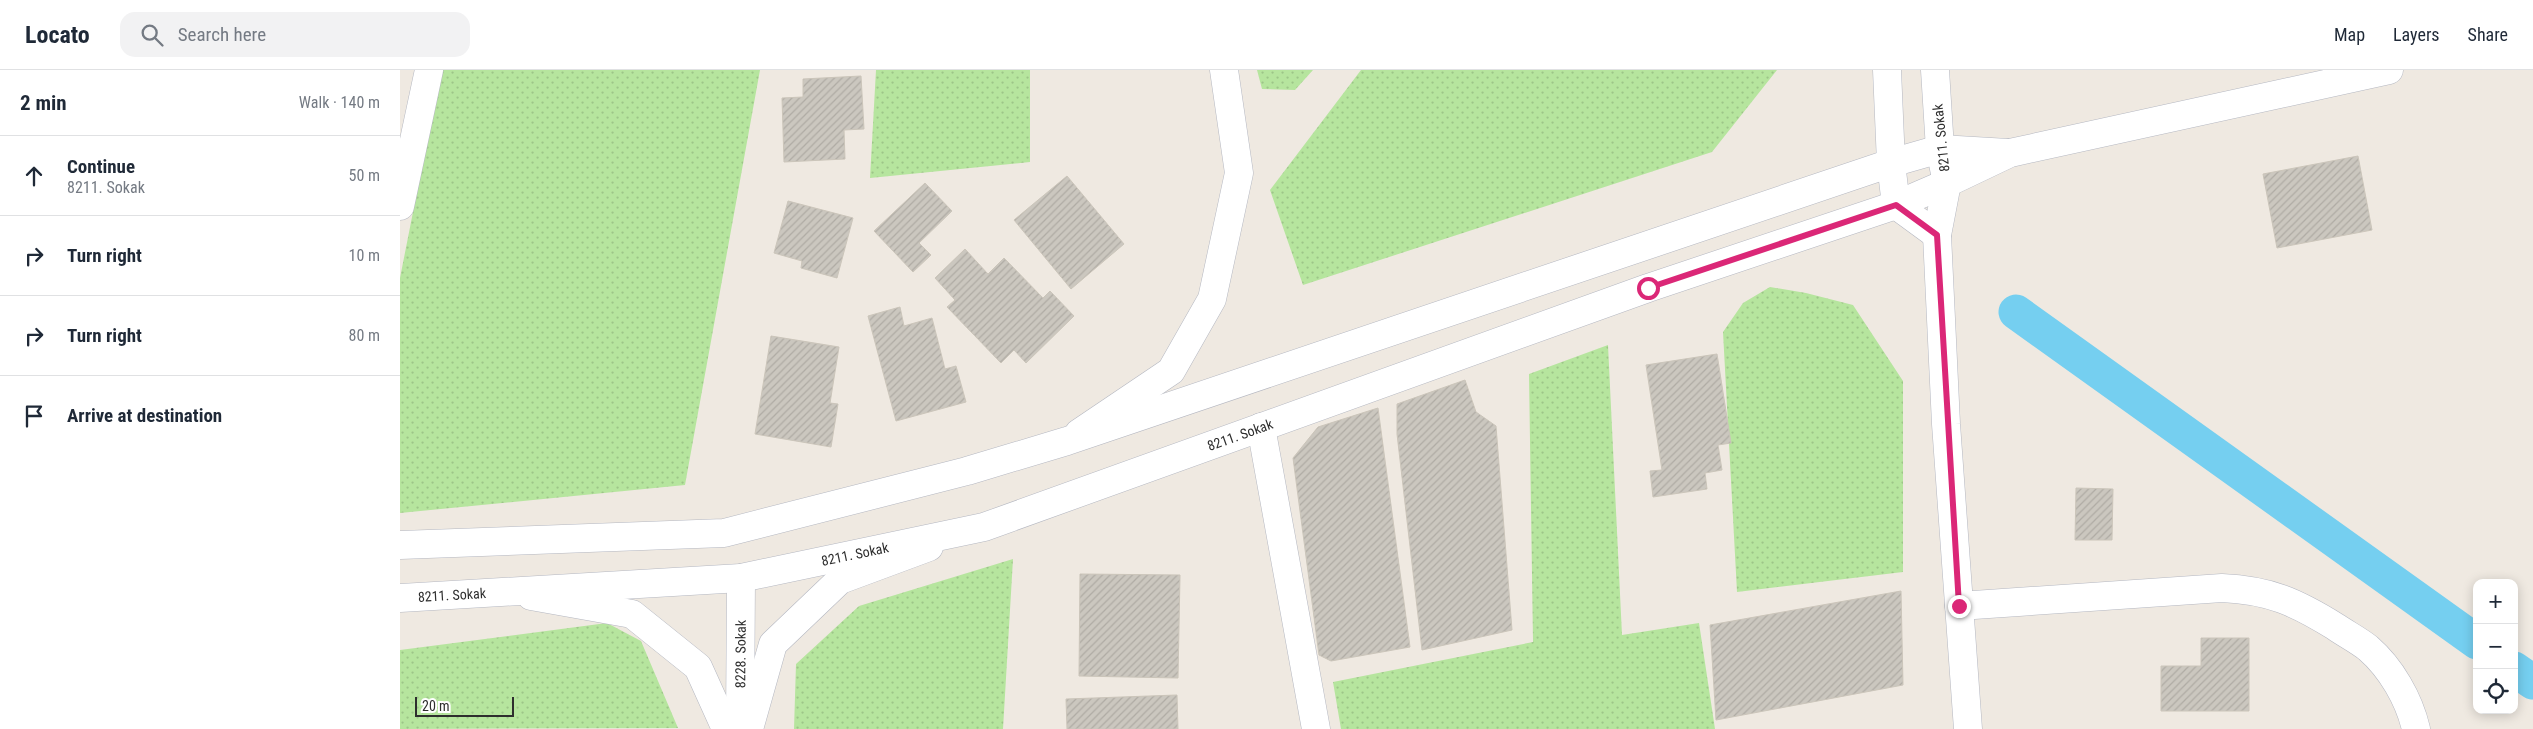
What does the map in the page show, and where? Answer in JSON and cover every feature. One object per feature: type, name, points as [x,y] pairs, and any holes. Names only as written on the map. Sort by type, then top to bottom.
[{"type":"street","points":[[400,206],[429,70]]},
{"type":"street","points":[[1067,441],[1170,371],[1212,299],[1239,174],[1224,70]]},
{"type":"street","points":[[1887,70],[1891,163],[1896,205],[1937,235]]},
{"type":"street","name":"8211. Sokak","points":[[400,598],[741,578],[984,527],[1648,288],[1896,205],[1947,183],[1940,149],[1935,70]]},
{"type":"street","points":[[1968,729],[1937,235],[1947,183],[2010,153],[2389,70]]},
{"type":"street","points":[[400,545],[724,532],[967,471],[1067,441],[1891,163],[1940,149],[2010,153]]},
{"type":"street","points":[[1261,427],[1316,729]]},
{"type":"street","points":[[749,729],[773,644],[840,580],[984,527]]},
{"type":"street","name":"8228. Sokak","points":[[740,729],[741,578]]},
{"type":"street","points":[[1959,606],[2222,588],[2246,589],[2270,594],[2304,607],[2368,647],[2395,681],[2406,700],[2416,729]]},
{"type":"street","points":[[507,591],[632,614],[698,667],[726,729]]},
{"type":"green space","points":[[441,70],[760,70],[685,485],[400,513],[400,278]]},
{"type":"green space","points":[[876,70],[1030,70],[1030,162],[870,178]]},
{"type":"green space","points":[[1257,70],[1313,70],[1295,90],[1262,89]]},
{"type":"green space","points":[[1361,70],[1777,70],[1712,152],[1303,285],[1270,190]]},
{"type":"green space","points":[[1770,287],[1806,293],[1853,305],[1903,381],[1903,572],[1737,592],[1723,332],[1743,303]]},
{"type":"green space","points":[[1608,345],[1622,635],[1699,623],[1715,729],[1341,729],[1333,682],[1533,642],[1529,374]]},
{"type":"green space","points":[[1013,559],[1003,729],[794,729],[796,664],[859,606]]},
{"type":"green space","points":[[607,623],[641,641],[678,728],[400,729],[400,650]]},
{"type":"building","points":[[861,76],[864,129],[844,130],[845,159],[784,162],[782,98],[803,97],[803,79]]},
{"type":"building","points":[[2358,156],[2372,230],[2277,248],[2263,174]]},
{"type":"building","points":[[1067,176],[1124,244],[1071,289],[1014,220]]},
{"type":"building","points":[[925,183],[952,211],[919,243],[931,255],[913,272],[874,231]]},
{"type":"building","points":[[788,201],[853,218],[837,278],[801,268],[802,261],[774,253]]},
{"type":"building","points":[[965,249],[988,274],[1004,258],[1043,298],[1050,291],[1074,316],[1026,363],[1014,350],[1001,363],[947,307],[955,300],[935,278]]},
{"type":"building","points":[[900,307],[904,326],[932,318],[945,369],[956,366],[966,402],[896,421],[868,316]]},
{"type":"building","points":[[771,336],[839,347],[830,403],[838,404],[831,447],[755,434]]},
{"type":"building","points":[[1717,354],[1731,443],[1718,445],[1722,470],[1705,473],[1707,489],[1653,497],[1650,471],[1662,470],[1646,365]]},
{"type":"building","points":[[1465,380],[1476,412],[1496,426],[1512,630],[1422,650],[1397,434],[1397,404]]},
{"type":"building","points":[[1378,408],[1410,647],[1331,661],[1319,655],[1293,458],[1318,427]]},
{"type":"building","points":[[2076,488],[2113,489],[2112,540],[2075,540]]},
{"type":"building","points":[[1080,574],[1180,575],[1178,678],[1079,676]]},
{"type":"building","points":[[1901,591],[1903,685],[1716,720],[1710,625]]},
{"type":"building","points":[[2201,638],[2249,638],[2249,711],[2161,711],[2161,666],[2201,666]]},
{"type":"building","points":[[1177,695],[1178,729],[1067,729],[1066,699]]},
{"type":"waterway","points":[[2016,312],[2473,639]]},
{"type":"waterway","points":[[2518,672],[2533,682]]},
{"type":"route","points":[[1648,288],[1896,205],[1937,235],[1946,424],[1959,606]]}]
